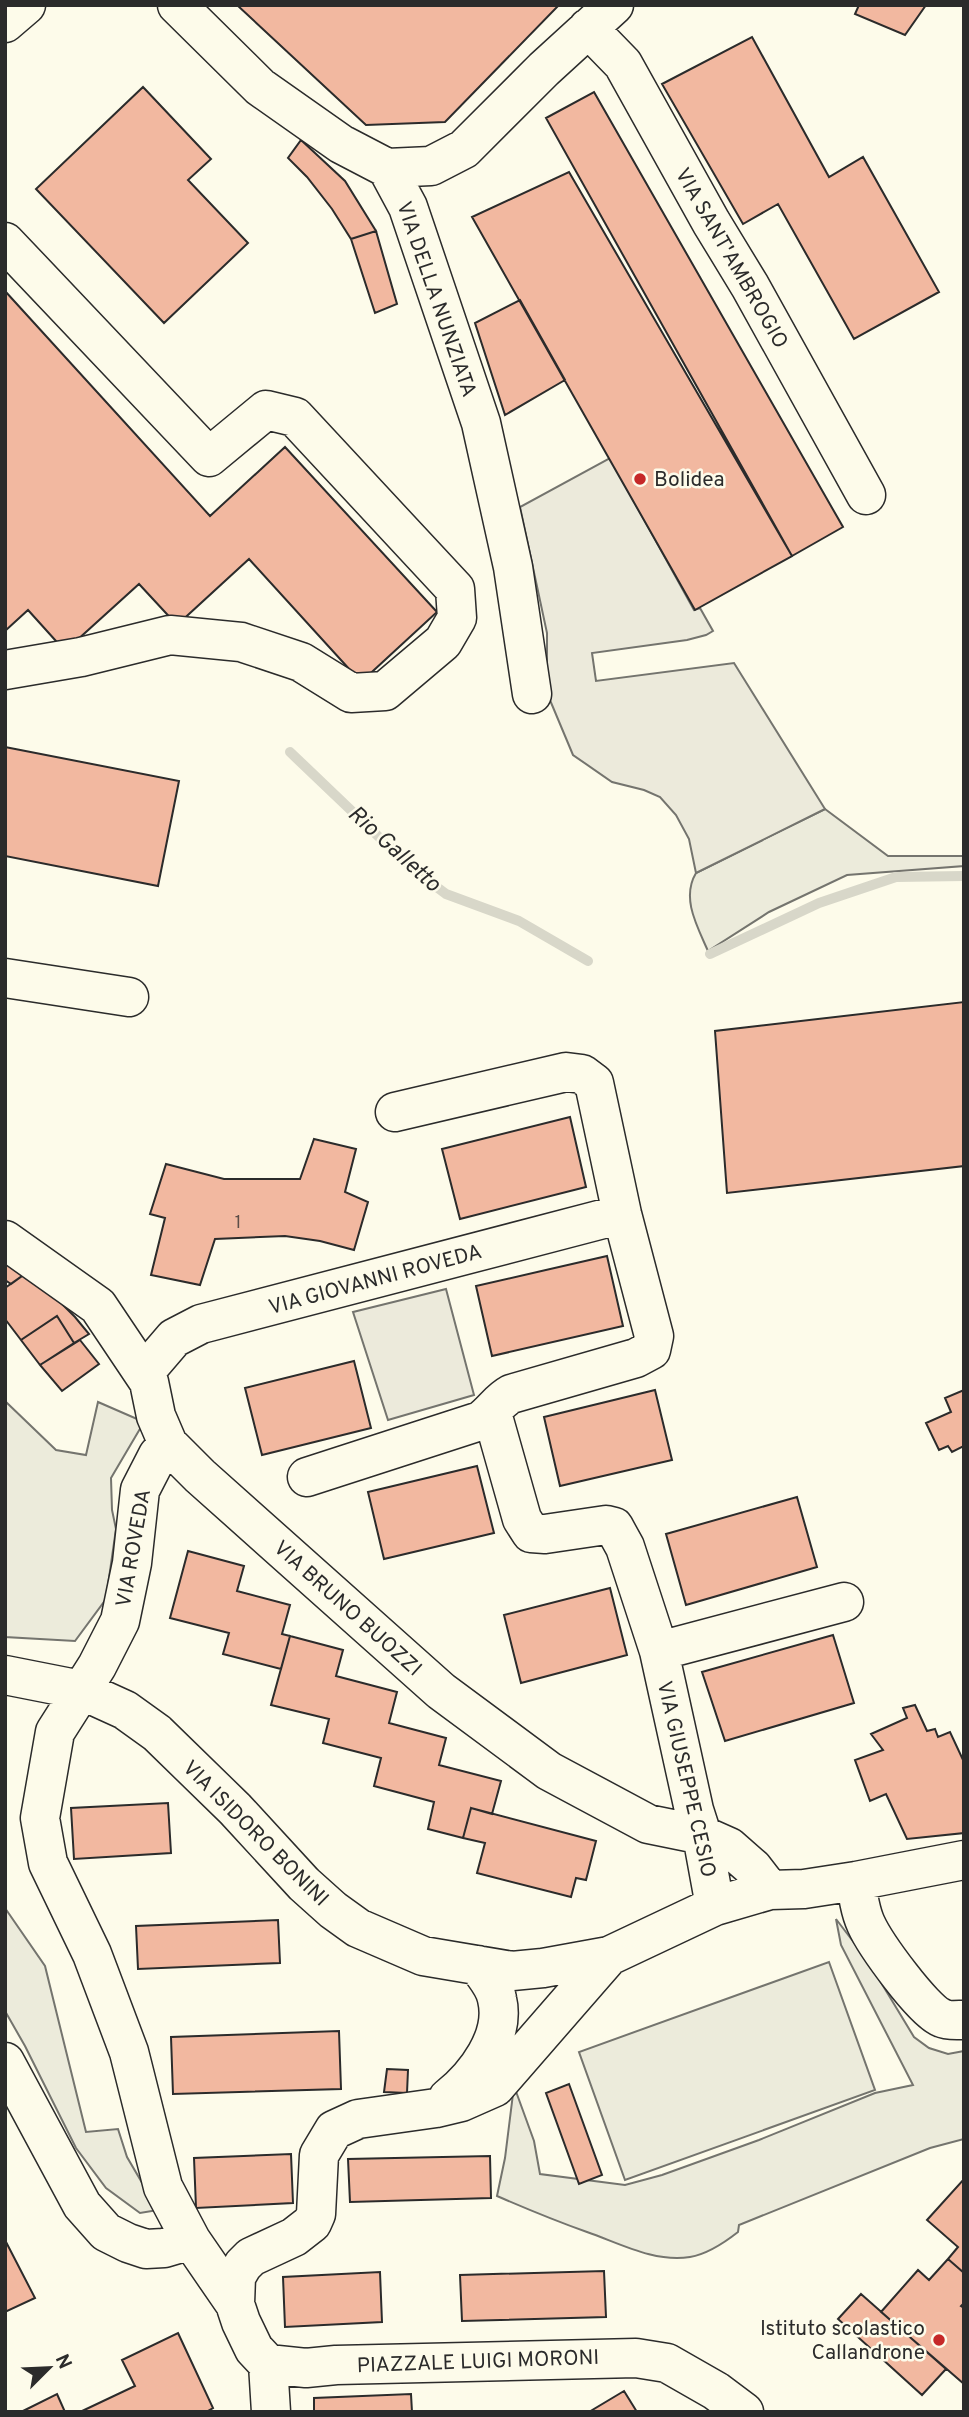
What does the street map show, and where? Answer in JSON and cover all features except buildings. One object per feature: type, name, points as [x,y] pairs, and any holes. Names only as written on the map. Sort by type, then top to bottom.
[{"type":"street","points":[[5,23],[26,5]]},
{"type":"street","points":[[177,5],[260,87],[341,144],[387,169]]},
{"type":"street","name":"VIA SANT'AMBROGIO","points":[[387,169],[431,166],[464,149],[601,17],[623,64],[866,495]]},
{"type":"street","name":"VIA DELLA NUNZIATA","points":[[387,169],[408,207],[481,423],[513,567],[532,694]]},
{"type":"street","points":[[5,242],[209,457],[266,410],[295,417],[455,589],[457,618],[443,642],[384,691],[351,693],[301,662],[241,642],[170,635],[81,657],[5,670]]},
{"type":"street","points":[[5,978],[130,997]]},
{"type":"street","points":[[307,1477],[480,1422],[492,1413],[500,1400],[511,1394],[636,1358],[651,1350],[654,1336],[622,1214],[594,1083],[582,1074],[566,1072],[395,1112]]},
{"type":"street","name":"VIA GIOVANNI ROVEDA","points":[[144,1373],[174,1338],[201,1324],[622,1214]]},
{"type":"street","name":"VIA BRUNO BUOZZI","points":[[5,1240],[98,1306],[149,1382],[156,1416],[168,1444],[441,1691],[549,1771],[648,1824],[702,1835],[729,1847],[753,1868],[770,1890]]},
{"type":"street","name":"VIA GIUSEPPE CESIO","points":[[492,1413],[522,1519],[531,1533],[545,1534],[606,1525],[614,1527],[625,1547],[659,1651],[694,1810],[702,1835],[715,1906]]},
{"type":"street","name":"VIA ROVEDA","points":[[81,1690],[97,1666],[120,1621],[132,1563],[140,1490],[158,1455],[168,1444]]},
{"type":"street","name":"VIA GIUSEPPE CESIO","points":[[659,1651],[844,1602]]},
{"type":"street","name":"VIA ISIDORO BONINI","points":[[5,1675],[81,1690],[125,1710],[157,1733],[235,1809],[304,1884],[341,1916],[358,1928],[424,1956],[512,1971],[543,1968],[609,1956],[715,1906]]},
{"type":"street","points":[[81,1690],[55,1732],[40,1818],[48,1863],[92,1954],[124,2039],[163,2187],[191,2240],[235,2304]]},
{"type":"street","points":[[715,1906],[770,1890],[804,1889],[856,1881],[964,1860]]},
{"type":"street","points":[[856,1881],[866,1925],[898,1974],[940,2018],[964,2020]]},
{"type":"street","points":[[269,2409],[268,2364],[250,2343],[240,2322],[235,2304],[236,2277],[243,2265],[260,2251],[294,2236],[312,2223],[316,2214],[318,2155],[334,2130],[358,2119],[461,2102],[495,2087],[609,1956]]},
{"type":"street","points":[[436,2108],[455,2093],[480,2065],[496,2027],[499,2013],[497,1996],[478,1965]]},
{"type":"street","points":[[5,2062],[82,2205],[106,2232],[128,2244],[146,2249],[164,2248],[191,2240]]},
{"type":"street","name":"PIAZZALE LUIGI MORONI","points":[[268,2364],[306,2368],[636,2358],[667,2363],[716,2390],[744,2412]]},
{"type":"shaded area","points":[[610,458],[694,610],[700,608],[713,631],[687,640],[592,653],[596,681],[734,663],[825,809],[696,873],[689,839],[676,815],[660,797],[612,782],[573,755],[547,693],[547,633],[520,507]]},
{"type":"shaded area","points":[[825,809],[888,856],[964,856],[964,866],[847,875],[769,912],[708,951],[695,922],[690,902],[696,873]]},
{"type":"shaded area","points":[[446,1289],[474,1395],[388,1420],[353,1312]]},
{"type":"shaded area","points":[[5,1401],[56,1450],[86,1455],[98,1402],[144,1422],[111,1478],[112,1510],[116,1529],[106,1599],[75,1641],[5,1637]]},
{"type":"shaded area","points":[[5,1908],[45,1966],[86,2132],[118,2129],[127,2157],[158,2210],[140,2213],[106,2188],[76,2148],[5,2011]]},
{"type":"shaded area","points":[[836,1919],[868,1961],[914,2037],[929,2048],[948,2054],[964,2051],[964,2139],[930,2148],[739,2225],[738,2232],[721,2244],[690,2257],[664,2257],[637,2251],[497,2196],[505,2158],[514,2086],[534,2141],[540,2174],[625,2185],[662,2175],[759,2140],[875,2093],[913,2085],[841,1945]]},
{"type":"shaded area","points":[[829,1962],[875,2090],[625,2180],[579,2052]]},
{"type":"waterway","name":"Rio Galletto","points":[[290,752],[418,873],[446,894],[519,921],[588,961]]},
{"type":"waterway","name":"Rio Galletto","points":[[710,954],[819,903],[896,877],[964,876]]},
{"type":"place","name":"Bolidea","points":[[640,479]]},
{"type":"place","name":"Istituto scolastico Callandrone","points":[[939,2340]]}]
